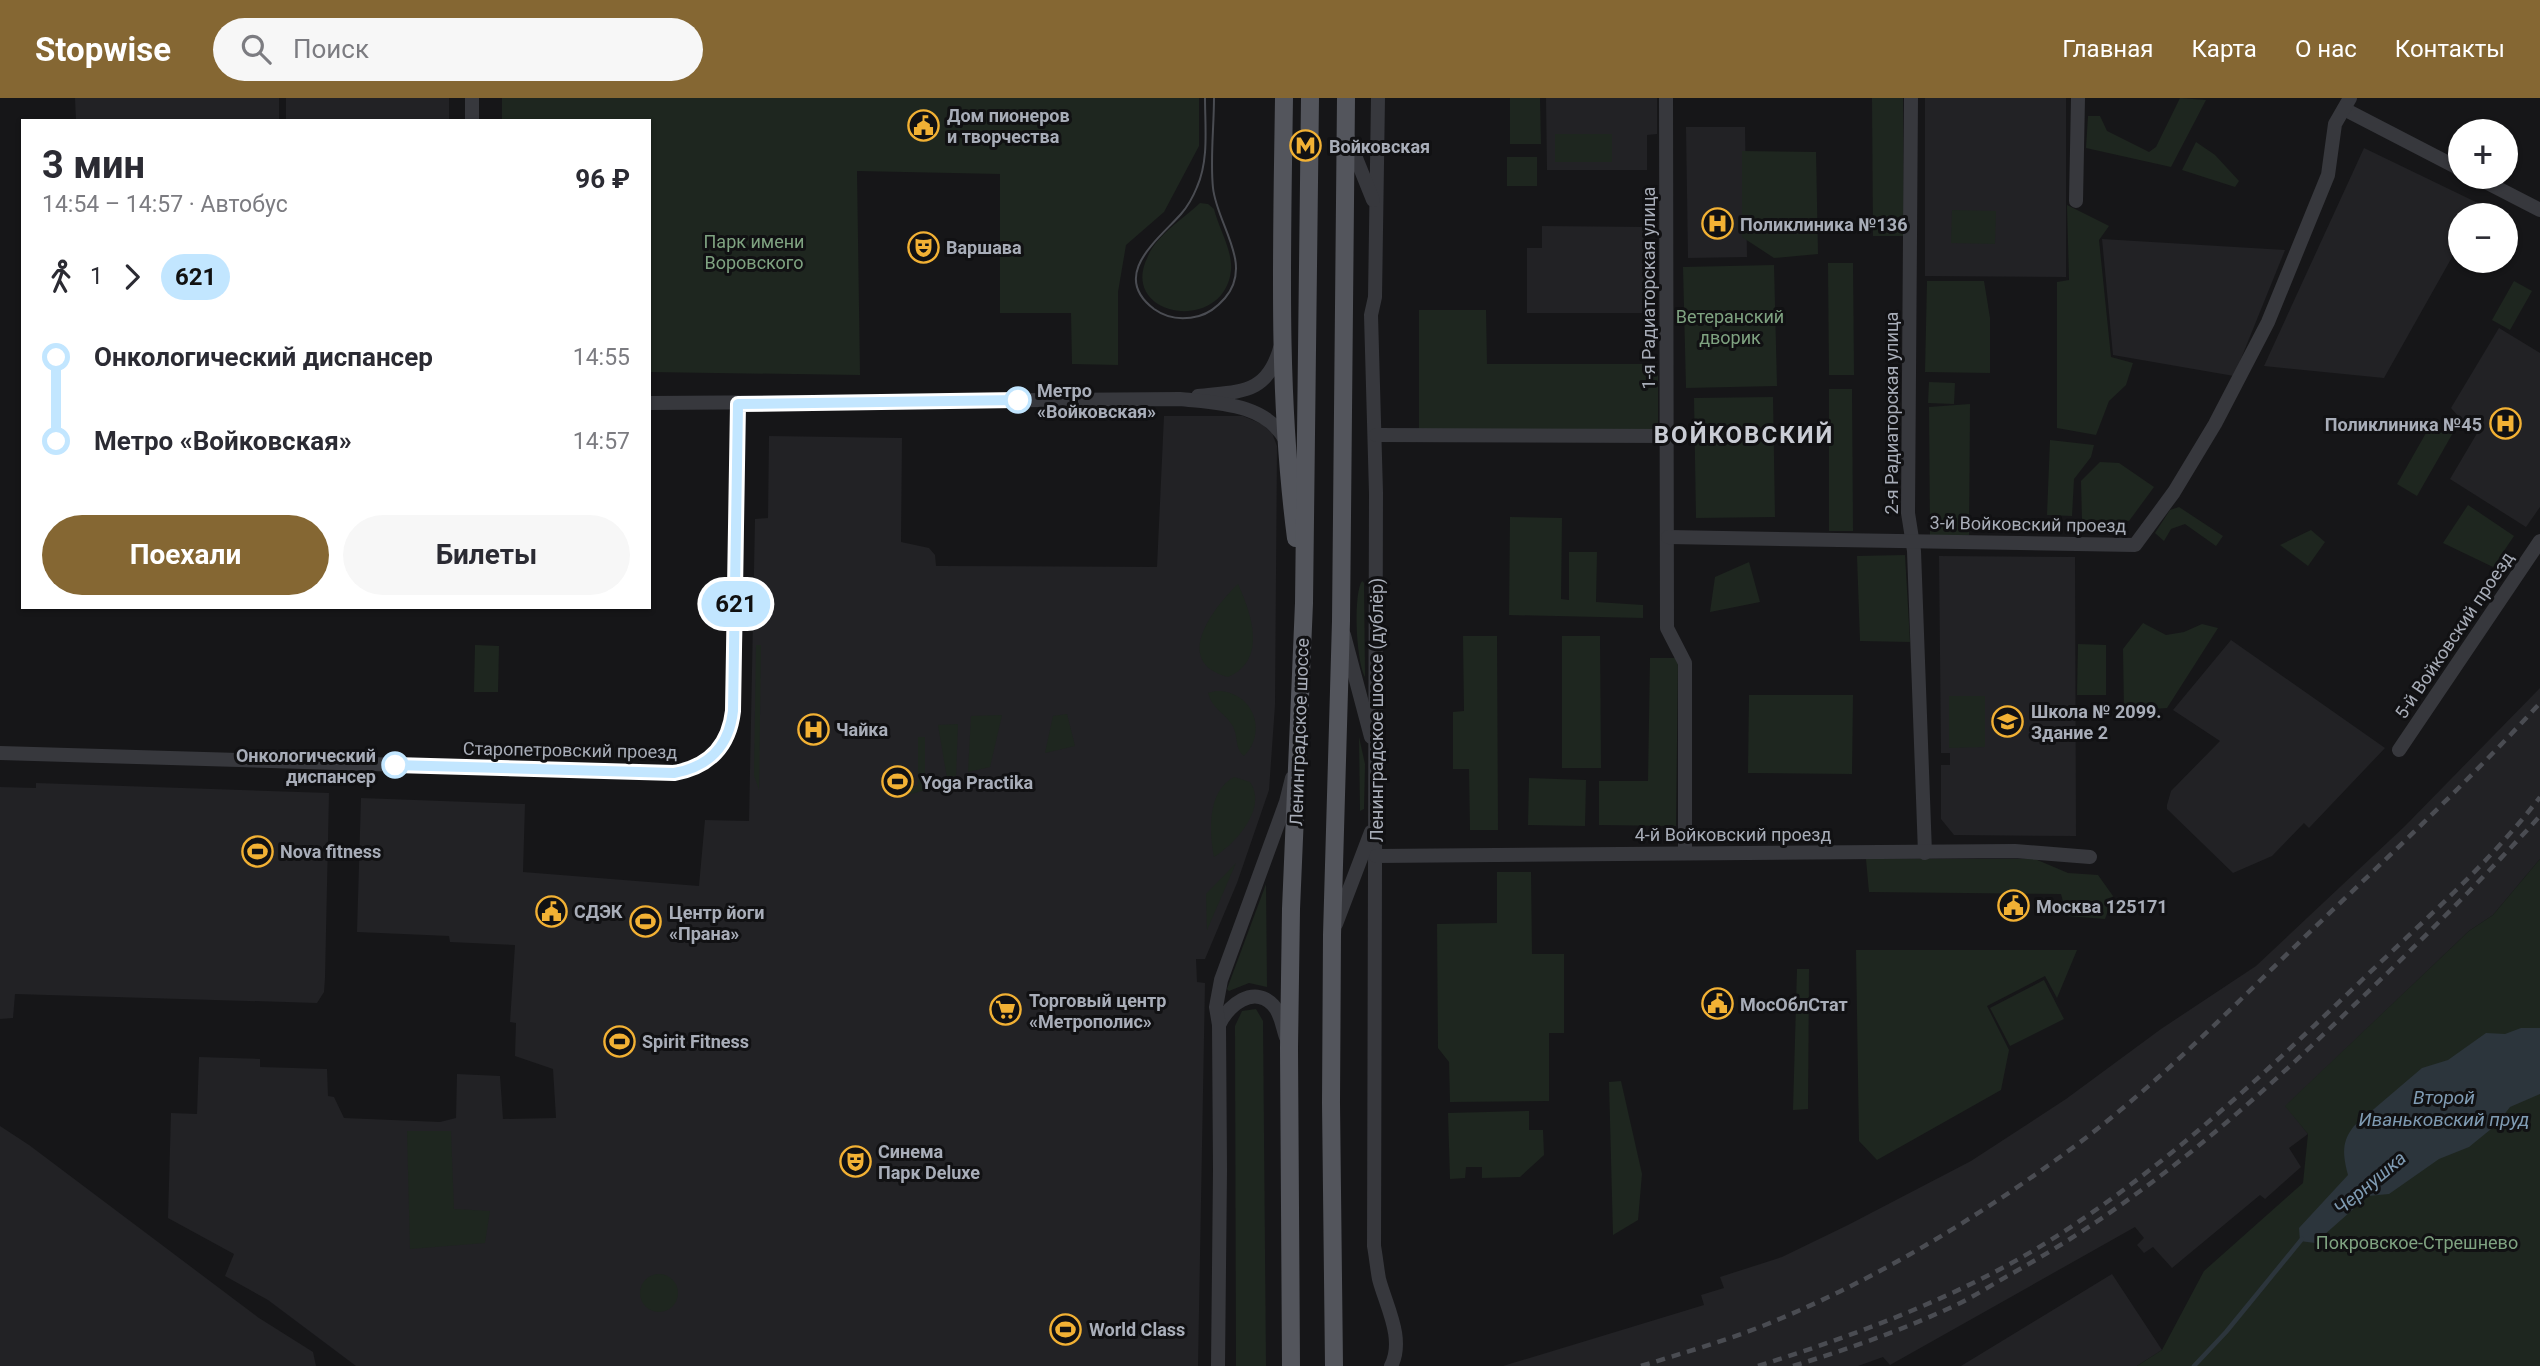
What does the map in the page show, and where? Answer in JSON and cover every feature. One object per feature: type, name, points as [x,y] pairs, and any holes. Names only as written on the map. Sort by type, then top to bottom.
[{"type":"main road","points":[[1284,98],[1281,328],[1290,488],[1304,603]]},
{"type":"main road","name":"Ленинградское шоссе","points":[[1291,1361],[1291,909],[1304,603],[1310,98]]},
{"type":"main road","points":[[1334,1366],[1332,935],[1341,621],[1346,98]]},
{"type":"street","points":[[472,98],[472,119]]},
{"type":"street","name":"Ленинградское шоссе (дублёр)","points":[[1378,98],[1375,297],[1371,315],[1371,414],[1376,435],[1374,1246],[1379,1279],[1396,1342],[1396,1353],[1391,1366]]},
{"type":"street","name":"1-я Радиаторская улица","points":[[1666,98],[1667,628],[1685,663],[1685,853]]},
{"type":"street","name":"2-я Радиаторская улица","points":[[1911,98],[1908,513],[1914,541],[1925,853]]},
{"type":"street","points":[[2076,201],[2078,98]]},
{"type":"street","points":[[2347,104],[2448,162]]},
{"type":"street","name":"3-й Войковский проезд","points":[[1668,537],[2135,545],[2188,469],[2234,391],[2268,322],[2329,175],[2335,124],[2347,104]]},
{"type":"street","points":[[1345,130],[1376,211]]},
{"type":"street","points":[[2499,189],[2540,210]]},
{"type":"street","points":[[651,403],[1180,399],[1243,391],[1266,381],[1277,360],[1281,328]]},
{"type":"street","points":[[1180,399],[1249,410],[1280,429],[1288,445]]},
{"type":"street","name":"Старопетровский проезд","points":[[0,753],[674,773],[692,770],[705,763],[726,741],[732,719],[736,621],[738,404]]},
{"type":"street","points":[[1376,435],[1668,436]]},
{"type":"street","name":"5-й Войковский проезд","points":[[2399,750],[2540,541]]},
{"type":"street","points":[[1341,621],[1376,759]]},
{"type":"street","points":[[1218,1366],[1219,1025],[1216,1007],[1221,980],[1286,802],[1300,743]]},
{"type":"street","points":[[1332,935],[1363,857],[1376,811]]},
{"type":"street","name":"4-й Войковский проезд","points":[[1376,856],[2015,851],[2090,857]]},
{"type":"street","points":[[1351,884],[1362,878],[1376,887]]},
{"type":"street","points":[[1219,1025],[1227,1011],[1240,1001],[1247,997],[1263,998],[1275,1007],[1289,1048]]},
{"type":"shaded area","points":[[75,98],[279,98],[279,119],[76,119]]},
{"type":"shaded area","points":[[286,98],[449,98],[449,119],[286,119]]},
{"type":"shaded area","points":[[1546,98],[1657,98],[1657,134],[1647,135],[1647,170],[1547,170]]},
{"type":"shaded area","points":[[1925,98],[2066,98],[2066,277],[1925,276]]},
{"type":"shaded area","name":"Поликлиника №136","points":[[1686,127],[1745,127],[1747,257],[1688,258]]},
{"type":"shaded area","points":[[2364,148],[2478,203],[2448,203],[2448,264],[2384,378],[2264,366]]},
{"type":"shaded area","points":[[1542,226],[1645,227],[1645,244],[1652,244],[1652,313],[1527,313],[1527,248],[1542,248]]},
{"type":"shaded area","points":[[2102,239],[2285,250],[2234,376],[2113,355]]},
{"type":"shaded area","name":"Поликлиника №45","points":[[2499,328],[2540,353],[2540,507],[2526,527],[2450,479],[2479,430],[2460,418],[2451,408]]},
{"type":"shaded area","points":[[1164,416],[1243,416],[1262,424],[1272,433],[1277,446],[1275,705],[1269,790],[1237,883],[1205,959],[1196,959],[1197,982],[1205,983],[1198,1366],[356,1366],[268,1300],[225,1276],[234,1254],[168,1218],[171,1113],[197,1114],[199,1057],[260,1059],[260,1067],[327,1069],[328,1096],[334,1097],[344,1118],[440,1122],[456,1118],[457,1074],[500,1076],[503,1119],[556,1118],[553,1069],[515,1056],[516,1023],[510,1022],[515,945],[450,942],[449,936],[357,932],[361,798],[525,804],[523,872],[699,886],[705,820],[749,821],[755,519],[768,518],[769,436],[902,438],[901,542],[929,548],[935,555],[936,566],[1157,567]]},
{"type":"shaded area","name":"Школа № 2099. Здание 2","points":[[1939,556],[2075,557],[2076,836],[1954,835],[1941,819],[1941,765],[1950,765],[1950,753],[1941,753]]},
{"type":"shaded area","points":[[2231,640],[2385,748],[2309,828],[2304,823],[2272,856],[2233,873],[2167,809],[2171,791],[2220,741],[2173,710]]},
{"type":"shaded area","points":[[2540,688],[2540,859],[2493,915],[2469,931],[2286,1106],[2308,1134],[2289,1148],[2301,1167],[2265,1199],[2260,1195],[2172,1268],[2153,1247],[2144,1253],[2137,1245],[2144,1238],[2135,1227],[1890,1365],[1883,1357],[1858,1366],[1503,1366],[1704,1305],[1701,1295],[1724,1288],[1720,1277],[1782,1257],[1848,1225],[1971,1161],[2066,1099],[2161,1029],[2256,966],[2405,826]]},
{"type":"shaded area","points":[[36,783],[329,793],[325,978],[324,992],[317,1003],[15,994],[13,1018],[0,1019],[0,787],[36,788]]},
{"type":"shaded area","points":[[0,1126],[259,1318],[313,1352],[316,1366],[0,1366]]},
{"type":"shaded area","points":[[2112,1274],[2162,1350],[2137,1366],[1961,1366]]},
{"type":"green space","name":"Парк имени Воровского","points":[[502,98],[1199,98],[1199,146],[1164,212],[1126,245],[1118,292],[1118,365],[1072,364],[1071,313],[1000,313],[1000,174],[857,171],[860,375],[651,372],[651,119],[502,119]]},
{"type":"green space","points":[[1510,98],[1540,98],[1541,144],[1510,144]]},
{"type":"green space","points":[[1872,98],[1903,98],[1904,236],[1873,236]]},
{"type":"green space","points":[[2180,98],[2206,100],[2171,167],[2086,148],[2088,116],[2100,116],[2107,131],[2149,152],[2156,147]]},
{"type":"green space","points":[[1555,134],[1612,134],[1612,162],[1555,162]]},
{"type":"green space","points":[[2196,142],[2215,155],[2239,181],[2235,187],[2182,170]]},
{"type":"green space","points":[[1742,151],[1816,152],[1818,254],[1774,258],[1742,237]]},
{"type":"green space","points":[[1507,157],[1537,157],[1537,186],[1507,186]]},
{"type":"green space","points":[[1200,203],[1208,204],[1214,209],[1228,248],[1231,271],[1224,291],[1210,304],[1193,310],[1175,310],[1159,304],[1147,293],[1142,277],[1152,248],[1171,227]]},
{"type":"green space","points":[[2067,205],[2109,226],[2099,240],[2111,357],[2133,363],[2126,385],[2109,401],[2096,435],[2057,428],[2057,282],[2069,280]]},
{"type":"green space","points":[[1952,210],[1996,211],[1995,244],[1951,243]]},
{"type":"green space","points":[[1828,263],[1853,263],[1854,375],[1829,375]]},
{"type":"green space","name":"Ветеранский дворик","points":[[1774,265],[1777,386],[1686,388],[1683,267]]},
{"type":"green space","points":[[1927,281],[1984,281],[1990,318],[1990,373],[1925,372]]},
{"type":"green space","points":[[2514,281],[2532,291],[2510,330],[2492,320]]},
{"type":"green space","points":[[1419,310],[1486,310],[1487,364],[1658,364],[1658,431],[1419,431]]},
{"type":"green space","points":[[1929,382],[1955,383],[1954,404],[1928,403]]},
{"type":"green space","points":[[1829,389],[1852,389],[1853,531],[1829,531]]},
{"type":"green space","points":[[1773,397],[1775,517],[1696,518],[1694,398]]},
{"type":"green space","points":[[1970,404],[1969,535],[1930,535],[1929,407]]},
{"type":"green space","points":[[2434,419],[2454,431],[2417,496],[2397,484]]},
{"type":"green space","points":[[2050,440],[2094,445],[2091,457],[2074,479],[2072,516],[2047,515]]},
{"type":"green space","points":[[2100,462],[2119,463],[2154,487],[2129,521],[2082,520],[2081,481]]},
{"type":"green space","points":[[2468,505],[2514,536],[2493,567],[2443,543]]},
{"type":"green space","points":[[2179,507],[2223,536],[2216,546],[2185,524],[2171,529],[2164,541],[2155,533],[2170,510]]},
{"type":"green space","points":[[1510,517],[1562,518],[1561,599],[1569,600],[1569,552],[1597,552],[1596,602],[1643,605],[1643,618],[1509,615]]},
{"type":"green space","points":[[2311,530],[2325,542],[2308,566],[2280,545]]},
{"type":"green space","points":[[1905,555],[1910,642],[1860,641],[1857,556]]},
{"type":"green space","points":[[1749,562],[1760,602],[1710,612],[1715,577]]},
{"type":"green space","points":[[1362,581],[1365,677],[1359,658],[1357,628],[1357,599]]},
{"type":"green space","points":[[1238,584],[1248,608],[1253,635],[1252,648],[1240,669],[1228,677],[1211,670],[1202,660],[1200,647],[1202,634],[1209,620]]},
{"type":"green space","points":[[2143,623],[2166,635],[2184,632],[2202,624],[2218,628],[2167,708],[2124,711],[2123,649]]},
{"type":"green space","points":[[1463,636],[1497,636],[1498,830],[1470,830],[1469,769],[1453,769],[1453,712],[1464,711]]},
{"type":"green space","points":[[1562,636],[1600,636],[1601,768],[1562,768]]},
{"type":"green space","points":[[2078,644],[2106,645],[2106,695],[2077,695]]},
{"type":"green space","points":[[475,645],[499,646],[498,692],[474,692]]},
{"type":"green space","points":[[756,645],[761,645],[759,790],[754,775]]},
{"type":"green space","points":[[1650,658],[1678,658],[1676,826],[1599,825],[1599,781],[1648,781]]},
{"type":"green space","points":[[1229,692],[1239,697],[1253,714],[1255,735],[1244,756],[1239,749],[1232,725],[1210,699],[1208,693]]},
{"type":"green space","points":[[1749,695],[1853,695],[1852,774],[1748,773]]},
{"type":"green space","points":[[1949,696],[1985,696],[1985,747],[1949,748]]},
{"type":"green space","points":[[1067,714],[1075,746],[1045,753],[1053,716]]},
{"type":"green space","points":[[1002,715],[990,767],[968,772],[971,716]]},
{"type":"green space","points":[[958,724],[956,776],[947,778],[938,725]]},
{"type":"green space","points":[[918,737],[925,737],[925,790],[907,795],[906,788],[918,785]]},
{"type":"green space","points":[[1359,737],[1365,764],[1364,809],[1360,811]]},
{"type":"green space","points":[[1234,777],[1250,782],[1255,803],[1247,824],[1231,843],[1214,857],[1211,824],[1214,802],[1225,783]]},
{"type":"green space","points":[[1529,778],[1586,780],[1585,826],[1528,825]]},
{"type":"green space","points":[[1866,859],[2035,859],[2068,873],[2098,875],[2113,896],[2105,919],[2067,916],[2061,894],[1869,892]]},
{"type":"green space","name":"Покровское-Стрешнево","points":[[2540,859],[2540,1366],[2137,1366],[2162,1350],[2204,1271],[2303,1183],[2308,1134],[2285,1106],[2469,931],[2493,915]]},
{"type":"green space","points":[[1236,863],[1207,930],[1206,894]]},
{"type":"green space","points":[[1497,872],[1531,872],[1532,954],[1564,954],[1564,1033],[1549,1033],[1549,1101],[1450,1102],[1449,1062],[1438,1048],[1437,924],[1497,923]]},
{"type":"green space","points":[[1266,884],[1267,987],[1249,983],[1229,991],[1227,989]]},
{"type":"green space","points":[[1856,950],[2077,950],[2057,998],[2045,976],[1987,1006],[2009,1050],[2001,1090],[1877,1160],[1859,1141]]},
{"type":"green space","points":[[1797,969],[1809,969],[1808,1109],[1793,1110]]},
{"type":"green space","points":[[2044,980],[2064,1019],[2010,1046],[1990,1008]]},
{"type":"green space","points":[[1256,1009],[1263,1021],[1266,1366],[1236,1366],[1235,1026],[1242,1011]]},
{"type":"green space","points":[[1621,1081],[1642,1174],[1638,1220],[1613,1235],[1609,1082]]},
{"type":"green space","points":[[1529,1111],[1529,1130],[1543,1130],[1544,1155],[1520,1177],[1482,1178],[1482,1167],[1466,1167],[1465,1178],[1450,1179],[1448,1113]]},
{"type":"green space","points":[[407,1131],[451,1131],[454,1209],[490,1211],[485,1243],[410,1249]]},
{"type":"green space","points":[[659,1274],[672,1280],[678,1293],[672,1306],[659,1312],[646,1306],[640,1293],[646,1280]]},
{"type":"water","name":"Второй Иваньковский пруд","points":[[2521,1028],[2540,1028],[2540,1094],[2510,1107],[2496,1125],[2469,1147],[2439,1159],[2389,1194],[2368,1196],[2315,1243],[2300,1241],[2299,1228],[2348,1175],[2344,1149],[2354,1126],[2422,1068],[2448,1060],[2486,1033],[2505,1034]]},
{"type":"waterway","name":"Чернушка","points":[[2194,1366],[2226,1332],[2302,1239]]},
{"type":"tram line","points":[[1205,98],[1205,155],[1201,177],[1186,208],[1151,246],[1137,271],[1136,283],[1141,296],[1154,309],[1176,318],[1199,316],[1214,309],[1233,285],[1236,272],[1235,258],[1213,188],[1214,98]]},
{"type":"railway","points":[[1641,1366],[1750,1331],[1847,1288],[1964,1222],[2075,1146],[2138,1095],[2198,1041],[2429,817],[2540,703]]},
{"type":"railway","points":[[1758,1366],[1865,1329],[1970,1285],[2036,1249],[2124,1189],[2207,1123],[2325,1016],[2477,869],[2540,797]]},
{"type":"railway","points":[[1793,1366],[1896,1331],[1963,1301],[2059,1246],[2148,1185],[2190,1153],[2311,1046],[2447,914],[2540,816]]},
{"type":"bus line","name":"621","points":[[395,765],[674,773],[692,770],[705,763],[726,741],[733,711],[738,404],[1018,400]]},
{"type":"place","name":"Дом пионеров и творчества","points":[[924,125]]},
{"type":"place","name":"Войковская","points":[[1306,146]]},
{"type":"place","name":"Поликлиника №136","points":[[1717,224]]},
{"type":"place","name":"Варшава","points":[[923,247]]},
{"type":"place","name":"Метро «Войковская»","points":[[1018,400]]},
{"type":"place","name":"Поликлиника №45","points":[[2505,424]]},
{"type":"place","name":"Школа № 2099. Здание 2","points":[[2008,721]]},
{"type":"place","name":"Чайка","points":[[813,729]]},
{"type":"place","name":"Онкологический диспансер","points":[[395,765]]},
{"type":"place","name":"Yoga Practika","points":[[898,782]]},
{"type":"place","name":"Nova fitness","points":[[257,851]]},
{"type":"place","name":"Москва 125171","points":[[2013,906]]},
{"type":"place","name":"СДЭК","points":[[551,911]]},
{"type":"place","name":"Центр йоги «Прана»","points":[[646,922]]},
{"type":"place","name":"МосОблСтат","points":[[1717,1004]]},
{"type":"place","name":"Торговый центр «Метрополис»","points":[[1006,1010]]},
{"type":"place","name":"Spirit Fitness","points":[[619,1041]]},
{"type":"place","name":"Синема Парк Deluxe","points":[[855,1161]]},
{"type":"place","name":"World Class","points":[[1066,1329]]},
{"type":"district","name":"ВОЙКОВСКИЙ","points":[[1744,435]]}]
